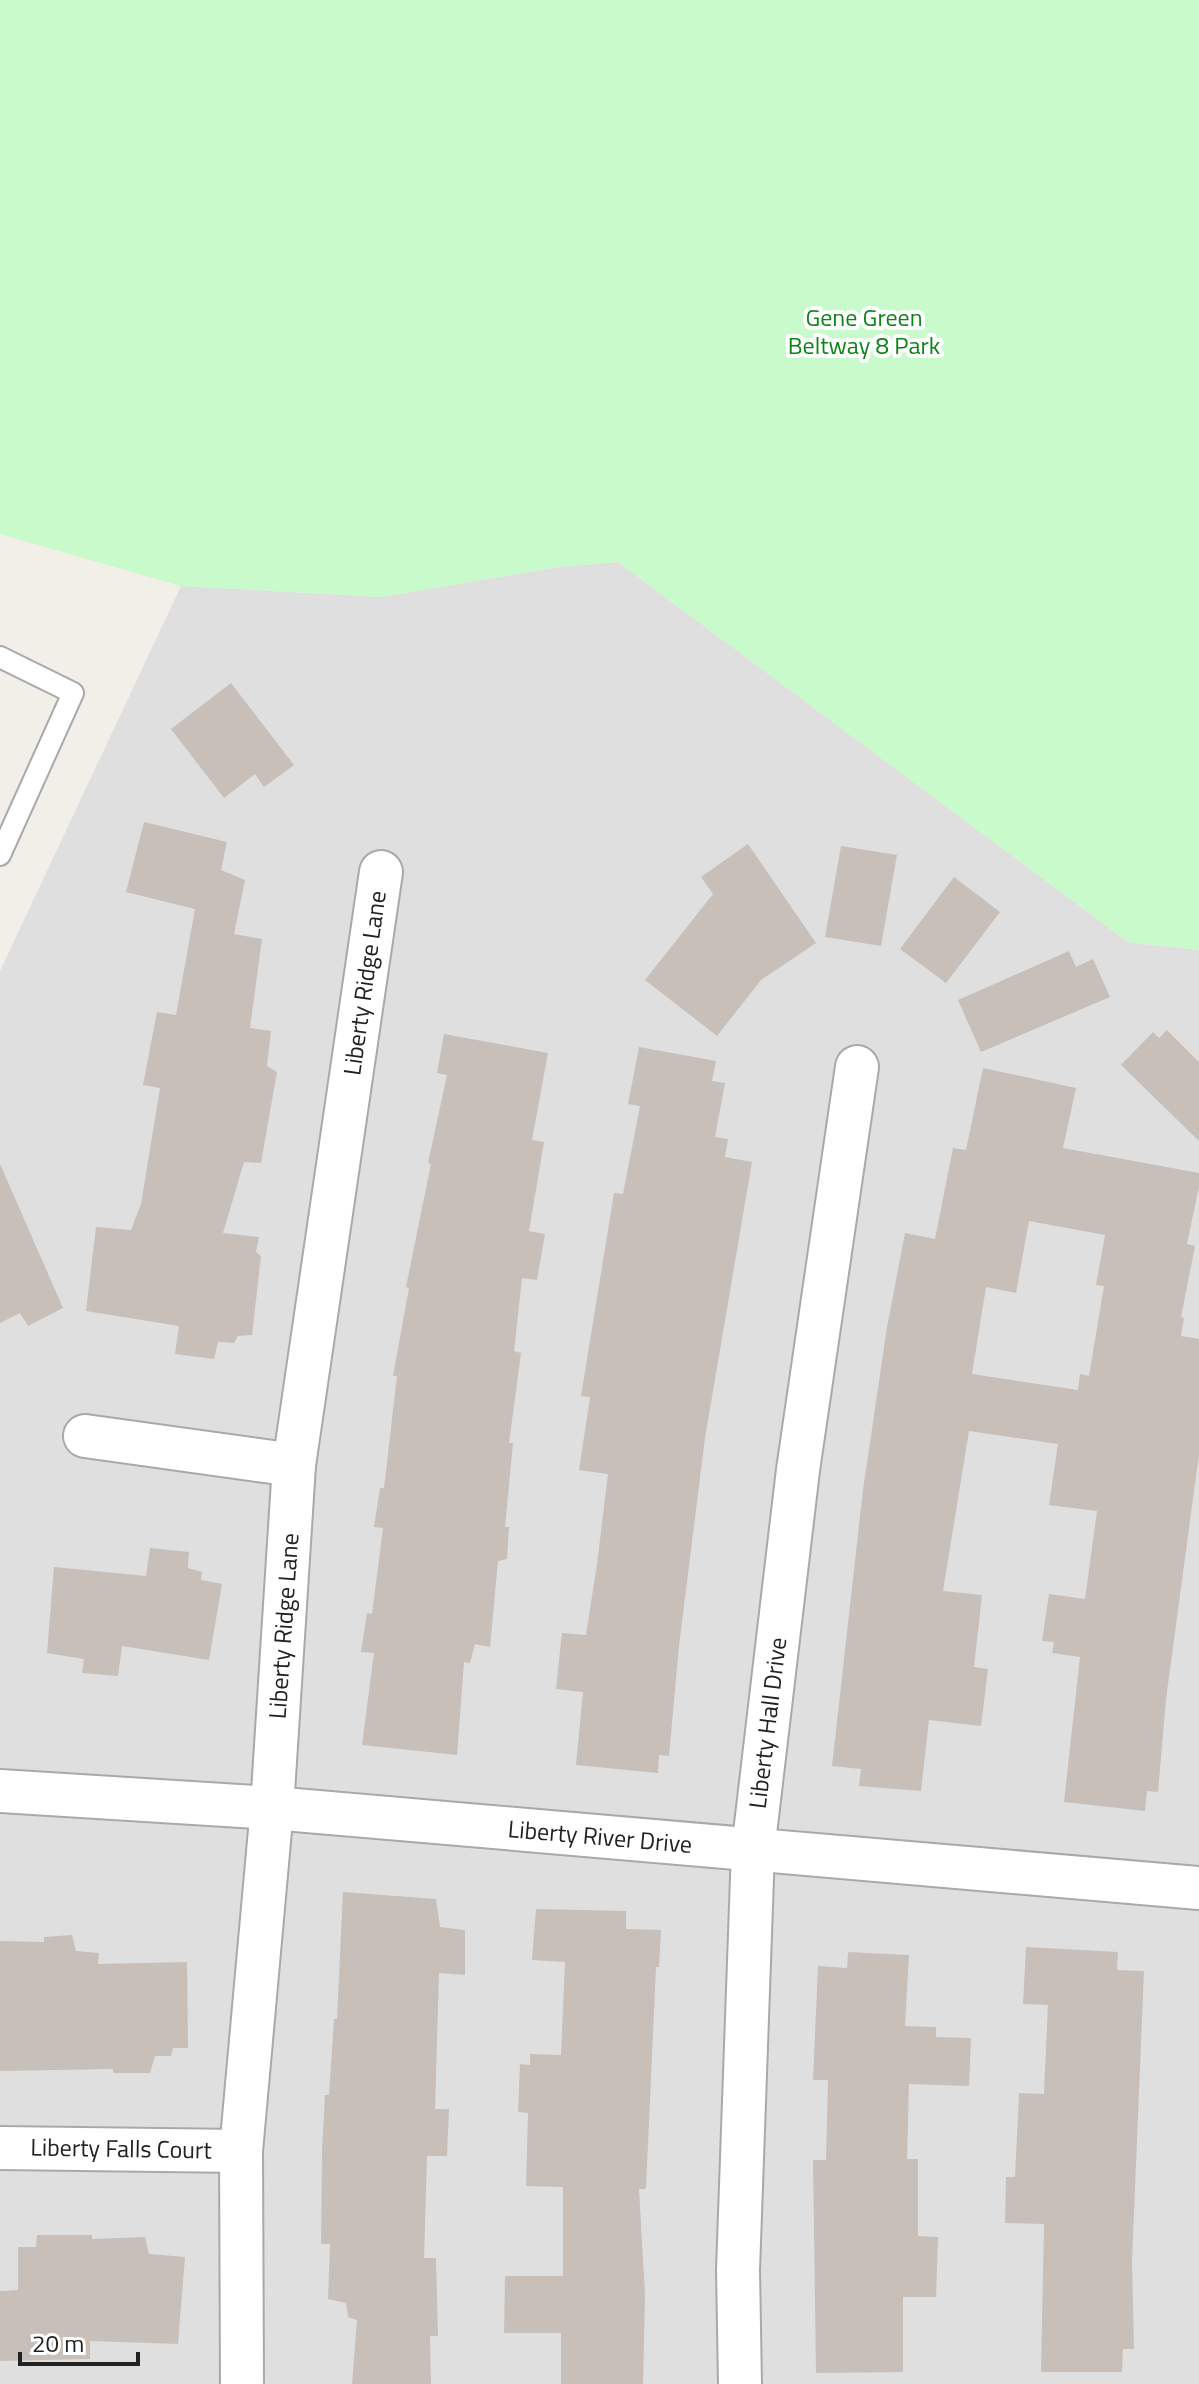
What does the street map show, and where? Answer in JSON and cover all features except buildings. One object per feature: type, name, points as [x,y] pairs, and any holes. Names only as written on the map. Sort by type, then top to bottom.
[{"type":"street","name":"Liberty Ridge Lane","points":[[242,2384],[241,2151],[272,1808],[294,1465],[381,872]]},
{"type":"street","name":"Liberty Hall Drive","points":[[740,2384],[738,2270],[753,1850],[798,1470],[857,1067]]},
{"type":"street","points":[[85,1436],[294,1465]]},
{"type":"street","name":"Liberty River Drive","points":[[0,1791],[272,1808],[1199,1888]]},
{"type":"street","name":"Liberty Falls Court","points":[[0,2148],[241,2151]]},
{"type":"lane","points":[[0,657],[73,693],[0,855]]},
{"type":"shaded area","points":[[618,562],[1128,942],[1199,950],[1199,2384],[0,2384],[0,971],[181,586],[382,597],[557,567]]},
{"type":"green space","name":"Gene Green Beltway 8 Park","points":[[0,0],[1199,0],[1199,950],[1128,942],[618,562],[557,567],[382,597],[181,586],[0,534]]}]
